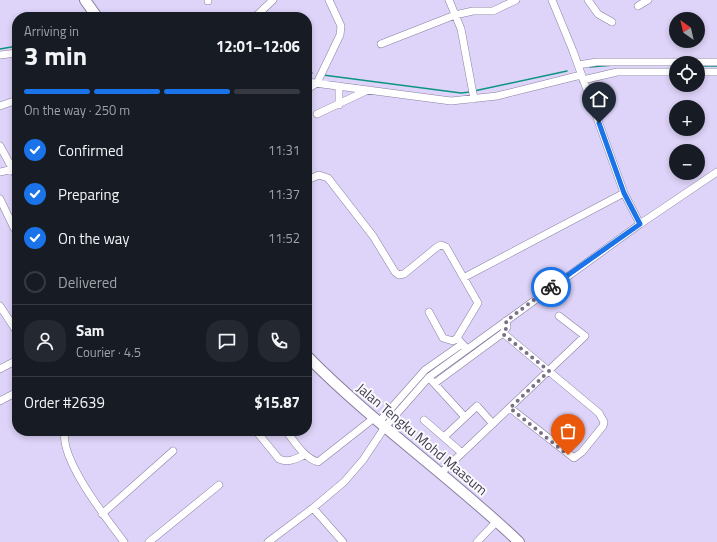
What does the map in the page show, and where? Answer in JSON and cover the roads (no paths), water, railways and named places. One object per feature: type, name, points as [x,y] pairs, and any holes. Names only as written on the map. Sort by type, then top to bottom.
[{"type":"main road","points":[[85,0],[93,12]]},
{"type":"main road","name":"Jalan Tengku Mohd Maasum","points":[[312,361],[379,422],[441,473],[519,542]]},
{"type":"street","points":[[260,12],[273,0]]},
{"type":"street","points":[[312,86],[317,83],[340,36],[342,28],[329,0]]},
{"type":"street","points":[[449,0],[461,29],[473,94]]},
{"type":"street","points":[[381,44],[454,15],[493,11],[516,0]]},
{"type":"street","points":[[552,0],[578,65],[624,193],[640,224]]},
{"type":"street","points":[[588,0],[598,14],[612,22]]},
{"type":"street","points":[[638,6],[648,0]]},
{"type":"street","points":[[0,55],[12,54]]},
{"type":"street","points":[[578,65],[597,62],[717,62]]},
{"type":"street","points":[[312,82],[451,101],[473,94],[505,94],[617,72],[669,72]]},
{"type":"street","points":[[705,72],[717,72]]},
{"type":"street","points":[[339,86],[339,105]]},
{"type":"street","points":[[317,114],[339,105],[368,90]]},
{"type":"street","points":[[0,106],[12,102]]},
{"type":"street","points":[[0,146],[12,163]]},
{"type":"street","points":[[0,172],[12,167]]},
{"type":"street","points":[[269,542],[344,482],[363,460],[379,422],[425,370],[462,344],[506,321],[640,224],[717,172]]},
{"type":"street","points":[[290,436],[304,454],[318,462],[379,422],[429,377],[462,344],[478,306],[477,299],[446,247],[442,245],[437,247],[404,274],[399,275],[395,272],[373,236],[328,178],[319,174],[312,178]]},
{"type":"street","points":[[465,277],[624,193]]},
{"type":"street","points":[[0,199],[12,224]]},
{"type":"street","points":[[0,306],[12,324]]},
{"type":"street","points":[[429,312],[443,338],[462,344]]},
{"type":"street","points":[[441,473],[586,336],[559,316]]},
{"type":"street","points":[[435,383],[503,334],[507,327],[506,321]]},
{"type":"street","points":[[503,334],[599,413],[604,422],[603,426],[582,452],[574,458],[510,408]]},
{"type":"street","points":[[0,369],[12,363]]},
{"type":"street","points":[[429,377],[464,416]]},
{"type":"street","points":[[0,401],[12,395]]},
{"type":"street","points":[[444,437],[464,416],[477,406],[493,424]]},
{"type":"street","points":[[424,420],[462,453]]},
{"type":"street","points":[[64,436],[64,439],[72,461],[94,502],[124,542]]},
{"type":"street","points":[[260,436],[278,459],[283,461],[294,460],[304,454]]},
{"type":"street","points":[[102,514],[173,451]]},
{"type":"street","points":[[149,542],[219,485]]},
{"type":"street","points":[[313,508],[343,542]]},
{"type":"street","points":[[476,542],[497,521]]},
{"type":"waterway","points":[[0,49],[12,47]]},
{"type":"waterway","points":[[590,67],[614,65]]},
{"type":"waterway","points":[[705,66],[717,66]]},
{"type":"waterway","points":[[474,91],[567,71]]},
{"type":"waterway","points":[[323,75],[461,93],[470,92]]}]
